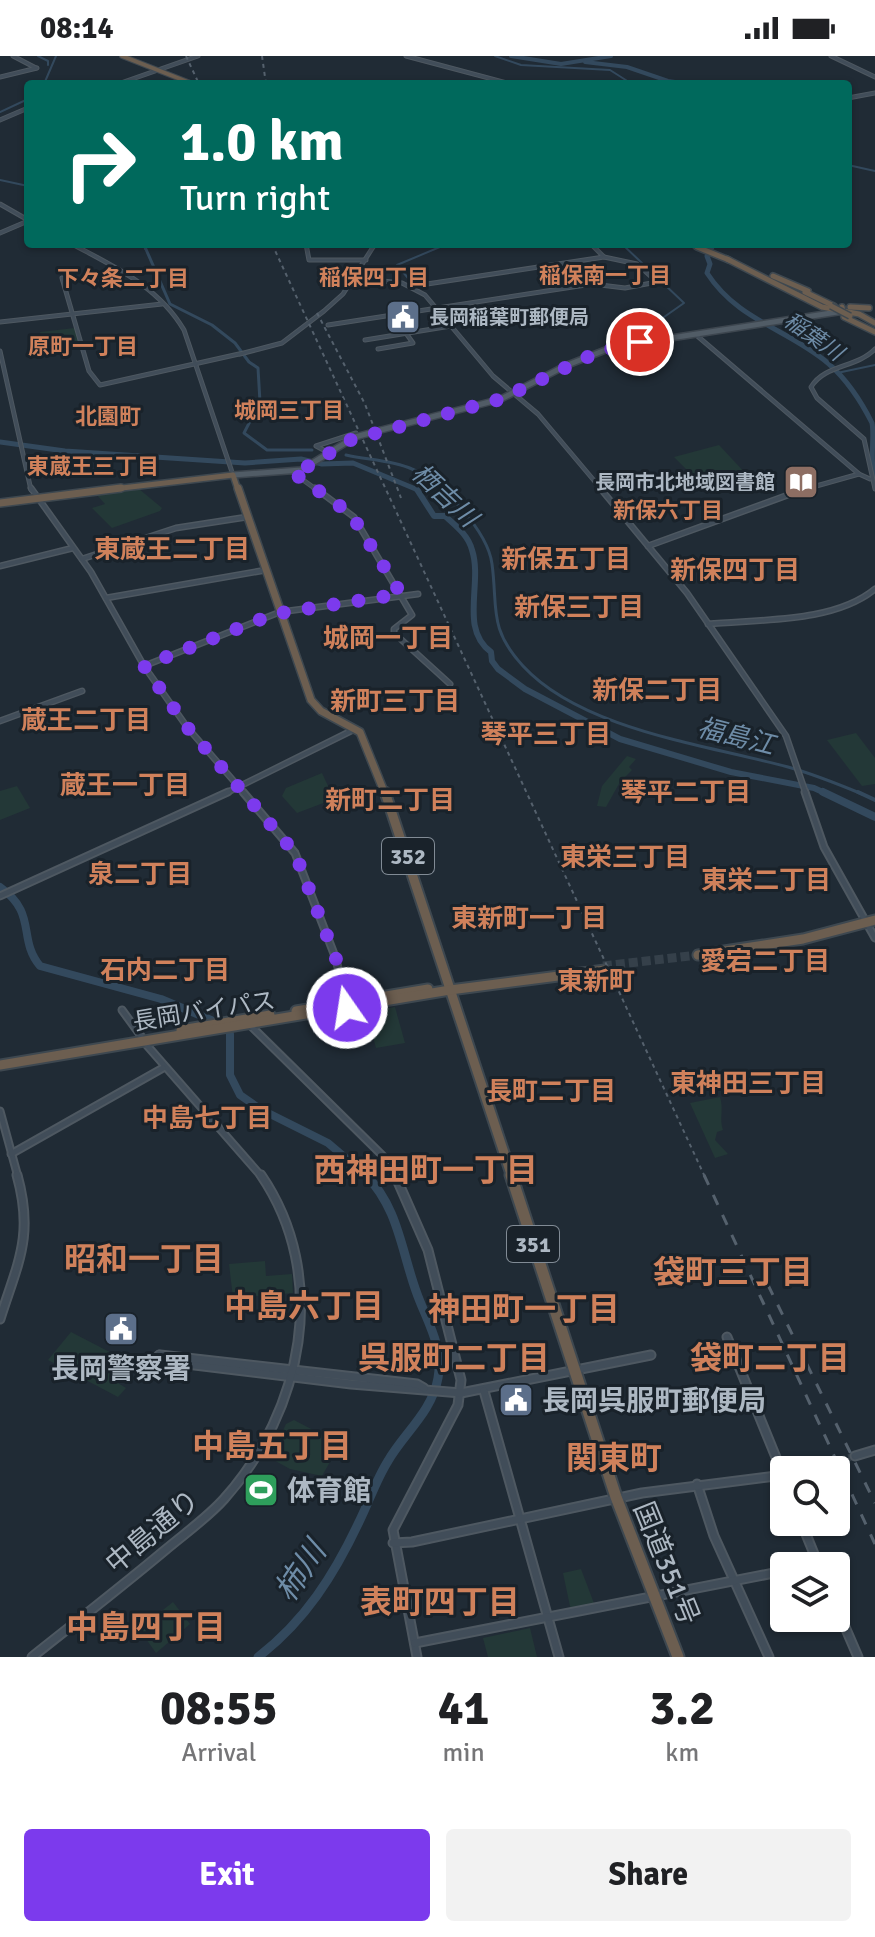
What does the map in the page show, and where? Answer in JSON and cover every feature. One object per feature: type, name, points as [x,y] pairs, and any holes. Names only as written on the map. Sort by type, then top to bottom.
[{"type":"highway","points":[[121,56],[180,80]]},
{"type":"highway","points":[[701,248],[834,305],[851,318]]},
{"type":"highway","points":[[722,257],[834,305],[843,311],[842,315],[875,327]]},
{"type":"highway","points":[[722,257],[822,312],[851,318]]},
{"type":"highway","points":[[834,305],[872,308]]},
{"type":"highway","points":[[872,308],[860,312],[875,327]]},
{"type":"highway","points":[[822,312],[843,311],[866,317]]},
{"type":"highway","points":[[0,503],[232,472],[313,704],[358,731]]},
{"type":"highway","name":"352","points":[[358,731],[398,825],[450,988]]},
{"type":"highway","points":[[699,956],[813,942],[872,924]]},
{"type":"highway","name":"長岡バイパス","points":[[0,1063],[450,988],[604,968],[502,984],[450,988]]},
{"type":"highway","points":[[459,1017],[459,1004],[464,995],[502,984]]},
{"type":"highway","name":"国道351号","points":[[450,988],[616,1497],[678,1657]]},
{"type":"main road","points":[[843,311],[872,308]]},
{"type":"main road","points":[[232,472],[292,472],[309,467],[356,435],[514,394],[565,366],[607,348],[822,312]]},
{"type":"street","points":[[0,77],[37,68],[13,56]]},
{"type":"street","points":[[130,80],[198,56]]},
{"type":"street","points":[[406,56],[496,80]]},
{"type":"street","points":[[831,56],[875,77]]},
{"type":"street","points":[[852,97],[875,93]]},
{"type":"street","points":[[0,120],[24,110]]},
{"type":"street","points":[[0,204],[24,218]]},
{"type":"street","points":[[0,233],[24,222]]},
{"type":"street","points":[[79,248],[136,280],[163,303],[183,326],[232,472]]},
{"type":"street","points":[[306,248],[308,260],[366,260]]},
{"type":"street","points":[[62,278],[89,371],[100,385],[241,354],[288,338],[341,297],[373,248]]},
{"type":"street","points":[[595,248],[604,257]]},
{"type":"street","points":[[328,325],[592,284],[625,288],[657,282],[637,264],[604,257],[413,287],[354,278]]},
{"type":"street","points":[[413,287],[436,308],[489,372],[543,419],[708,624],[780,727],[799,771],[824,847],[872,924],[875,938]]},
{"type":"street","points":[[0,322],[163,303]]},
{"type":"street","points":[[378,349],[413,343],[393,315]]},
{"type":"street","points":[[365,340],[451,326]]},
{"type":"street","points":[[695,334],[859,474],[870,479]]},
{"type":"street","points":[[875,349],[863,361],[814,380],[812,393],[864,439],[870,479],[875,489]]},
{"type":"street","points":[[0,351],[35,499],[82,559],[144,666],[187,727],[283,838],[301,865],[336,959],[346,1006]]},
{"type":"street","points":[[327,454],[316,446],[356,435]]},
{"type":"street","points":[[292,472],[351,514],[412,616],[393,632],[450,684]]},
{"type":"street","points":[[648,546],[817,485],[859,474]]},
{"type":"street","points":[[82,559],[176,528],[247,517]]},
{"type":"street","points":[[0,566],[73,548]]},
{"type":"street","points":[[106,598],[266,570]]},
{"type":"street","points":[[708,624],[838,611],[863,599],[875,589]]},
{"type":"street","points":[[144,666],[280,612],[418,594]]},
{"type":"street","points":[[0,721],[82,691]]},
{"type":"street","points":[[0,896],[238,788],[338,735],[358,731]]},
{"type":"street","name":"中島通り","points":[[32,1657],[225,1498],[261,1440],[291,1374],[300,1339],[299,1279],[283,1212],[264,1179],[163,1068],[122,1010]]},
{"type":"street","points":[[246,1022],[389,1162],[428,1250],[461,1380],[461,1393],[458,1405],[393,1530],[393,1543],[417,1657]]},
{"type":"street","points":[[11,1154],[163,1068]]},
{"type":"street","points":[[0,1111],[24,1200],[26,1236],[0,1319]]},
{"type":"street","points":[[727,1337],[776,1456]]},
{"type":"street","points":[[291,1374],[172,1362],[159,1355],[415,1390],[426,1388],[461,1393],[484,1391],[651,1355]]},
{"type":"street","points":[[484,1391],[559,1657]]},
{"type":"street","points":[[855,1456],[875,1450]]},
{"type":"street","points":[[393,1543],[412,1542],[616,1497],[697,1484],[742,1484],[770,1479]]},
{"type":"street","points":[[697,1484],[714,1536],[769,1657]]},
{"type":"street","points":[[415,1643],[770,1574]]},
{"type":"street","points":[[847,1632],[858,1657]]},
{"type":"green space","points":[[75,328],[80,345],[44,349],[40,332]]},
{"type":"green space","points":[[719,445],[747,475],[706,489],[674,457]]},
{"type":"green space","points":[[139,489],[162,508],[160,511],[112,528],[92,508],[105,504],[97,495]]},
{"type":"green space","points":[[856,733],[875,758],[875,784],[862,786],[827,740]]},
{"type":"green space","points":[[627,756],[636,759],[629,767],[632,770],[620,782],[606,807],[597,806],[602,786]]},
{"type":"green space","points":[[322,773],[334,799],[297,813],[282,796],[286,788]]},
{"type":"green space","points":[[17,786],[30,808],[0,820],[0,791]]},
{"type":"green space","points":[[395,1007],[405,1043],[376,1048],[372,1033],[359,1035],[353,1014]]},
{"type":"green space","points":[[720,1097],[723,1130],[717,1132],[715,1140],[728,1154],[715,1158],[690,1103]]},
{"type":"green space","points":[[265,1261],[266,1276],[292,1274],[293,1293],[233,1298],[229,1264]]},
{"type":"green space","points":[[71,1332],[127,1361],[113,1380],[126,1388],[118,1397],[48,1360]]},
{"type":"green space","points":[[294,1420],[340,1444],[322,1476],[290,1469],[270,1458],[286,1424]]},
{"type":"green space","points":[[581,1569],[595,1606],[571,1611],[563,1573]]},
{"type":"green space","points":[[173,1602],[190,1624],[156,1653],[139,1629]]},
{"type":"green space","points":[[530,1628],[537,1657],[488,1657],[483,1638]]},
{"type":"waterway","points":[[38,56],[48,61],[48,65]]},
{"type":"waterway","name":"福島江","points":[[46,80],[56,56]]},
{"type":"waterway","points":[[495,56],[521,65],[610,70],[626,80]]},
{"type":"waterway","points":[[511,56],[561,64],[611,56]]},
{"type":"waterway","name":"稲葉川","points":[[585,62],[627,67],[665,80]]},
{"type":"waterway","name":"福島江","points":[[0,112],[24,101]]},
{"type":"waterway","points":[[852,166],[875,171]]},
{"type":"waterway","name":"福島江","points":[[0,180],[24,185]]},
{"type":"waterway","name":"福島江","points":[[145,248],[170,304],[212,325],[235,343],[249,362],[258,368],[260,402],[244,433],[267,450],[312,450]]},
{"type":"waterway","points":[[413,284],[397,265],[437,248]]},
{"type":"waterway","points":[[626,248],[684,303],[647,329],[640,339]]},
{"type":"waterway","name":"稲葉川","points":[[711,248],[707,256],[710,264],[707,273],[719,289],[748,314],[829,364],[853,391],[872,423],[875,477]]},
{"type":"waterway","points":[[837,373],[875,365]]},
{"type":"waterway","name":"栖吉川","points":[[0,442],[65,451],[245,463],[301,459],[322,464],[353,463],[417,490]]},
{"type":"waterway","name":"福島江","points":[[346,455],[412,469],[449,495],[473,523],[489,551],[499,629],[504,640],[523,666],[548,688],[578,706],[611,720],[684,742],[788,767],[862,794]]},
{"type":"waterway","name":"栖吉川","points":[[417,490],[434,516],[445,516],[468,540],[475,563],[476,631],[491,652],[492,661],[498,669],[525,689],[620,739],[731,772],[814,788],[827,794]]},
{"type":"waterway","name":"栖吉川","points":[[823,792],[875,817]]},
{"type":"waterway","name":"福島江","points":[[858,792],[875,800]]},
{"type":"waterway","name":"柿川","points":[[0,887],[19,907],[29,946],[40,966],[161,999],[211,1020]]},
{"type":"waterway","name":"柿川","points":[[230,1034],[230,1075],[240,1095],[260,1109],[328,1143],[367,1176]]},
{"type":"waterway","name":"柿川","points":[[258,1657],[290,1628],[328,1579],[384,1468],[424,1412],[438,1378],[438,1355],[433,1333],[392,1215],[367,1176]]},
{"type":"tunnel","points":[[603,966],[698,955]]},
{"type":"tunnel","points":[[850,1457],[855,1456]]},
{"type":"railway","points":[[186,56],[197,80]]},
{"type":"railway","points":[[262,56],[265,80]]},
{"type":"railway","points":[[274,248],[705,1177]]},
{"type":"railway","points":[[317,313],[365,404],[401,498]]},
{"type":"railway","points":[[704,1175],[875,1544]]},
{"type":"railway","points":[[768,1285],[875,1503]]},
{"type":"place","name":"長岡稲葉町郵便局","points":[[403,317]]},
{"type":"place","name":"長岡市北地域図書館","points":[[801,482]]},
{"type":"place","name":"長岡警察署","points":[[121,1329]]},
{"type":"place","name":"長岡呉服町郵便局","points":[[516,1400]]},
{"type":"place","name":"体育館","points":[[261,1490]]},
{"type":"district","name":"稲保南一丁目","points":[[605,275]]},
{"type":"district","name":"稲保四丁目","points":[[374,277]]},
{"type":"district","name":"下々条二丁目","points":[[123,278]]},
{"type":"district","name":"原町一丁目","points":[[83,346]]},
{"type":"district","name":"城岡三丁目","points":[[289,410]]},
{"type":"district","name":"北園町","points":[[108,416]]},
{"type":"district","name":"東蔵王三丁目","points":[[93,466]]},
{"type":"district","name":"新保六丁目","points":[[668,510]]},
{"type":"district","name":"東蔵王二丁目","points":[[172,549]]},
{"type":"district","name":"新保五丁目","points":[[566,559]]},
{"type":"district","name":"新保四丁目","points":[[735,570]]},
{"type":"district","name":"新保三丁目","points":[[579,607]]},
{"type":"district","name":"城岡一丁目","points":[[388,638]]},
{"type":"district","name":"新保二丁目","points":[[657,690]]},
{"type":"district","name":"新町三丁目","points":[[395,701]]},
{"type":"district","name":"蔵王二丁目","points":[[86,720]]},
{"type":"district","name":"琴平三丁目","points":[[546,734]]},
{"type":"district","name":"蔵王一丁目","points":[[125,785]]},
{"type":"district","name":"琴平二丁目","points":[[686,792]]},
{"type":"district","name":"新町二丁目","points":[[390,800]]},
{"type":"district","name":"東栄三丁目","points":[[625,857]]},
{"type":"district","name":"泉二丁目","points":[[140,874]]},
{"type":"district","name":"東栄二丁目","points":[[766,880]]},
{"type":"district","name":"東新町一丁目","points":[[529,918]]},
{"type":"district","name":"愛宕二丁目","points":[[765,961]]},
{"type":"district","name":"石内二丁目","points":[[165,970]]},
{"type":"district","name":"東新町","points":[[596,981]]},
{"type":"district","name":"東神田三丁目","points":[[748,1083]]},
{"type":"district","name":"長町二丁目","points":[[551,1091]]},
{"type":"district","name":"中島七丁目","points":[[207,1118]]},
{"type":"district","name":"西神田町一丁目","points":[[426,1170]]},
{"type":"district","name":"昭和一丁目","points":[[144,1259]]},
{"type":"district","name":"袋町三丁目","points":[[733,1272]]},
{"type":"district","name":"中島六丁目","points":[[304,1306]]},
{"type":"district","name":"神田町一丁目","points":[[524,1309]]},
{"type":"district","name":"呉服町二丁目","points":[[454,1358]]},
{"type":"district","name":"袋町二丁目","points":[[770,1358]]},
{"type":"district","name":"中島五丁目","points":[[272,1446]]},
{"type":"district","name":"関東町","points":[[614,1458]]},
{"type":"district","name":"表町四丁目","points":[[440,1602]]},
{"type":"district","name":"中島四丁目","points":[[146,1627]]},
{"type":"route","points":[[347,1008],[336,959],[295,853],[187,727],[144,666],[280,612],[401,594],[351,514],[292,472],[309,467],[338,445],[360,436],[501,399],[598,352],[640,342]]}]
